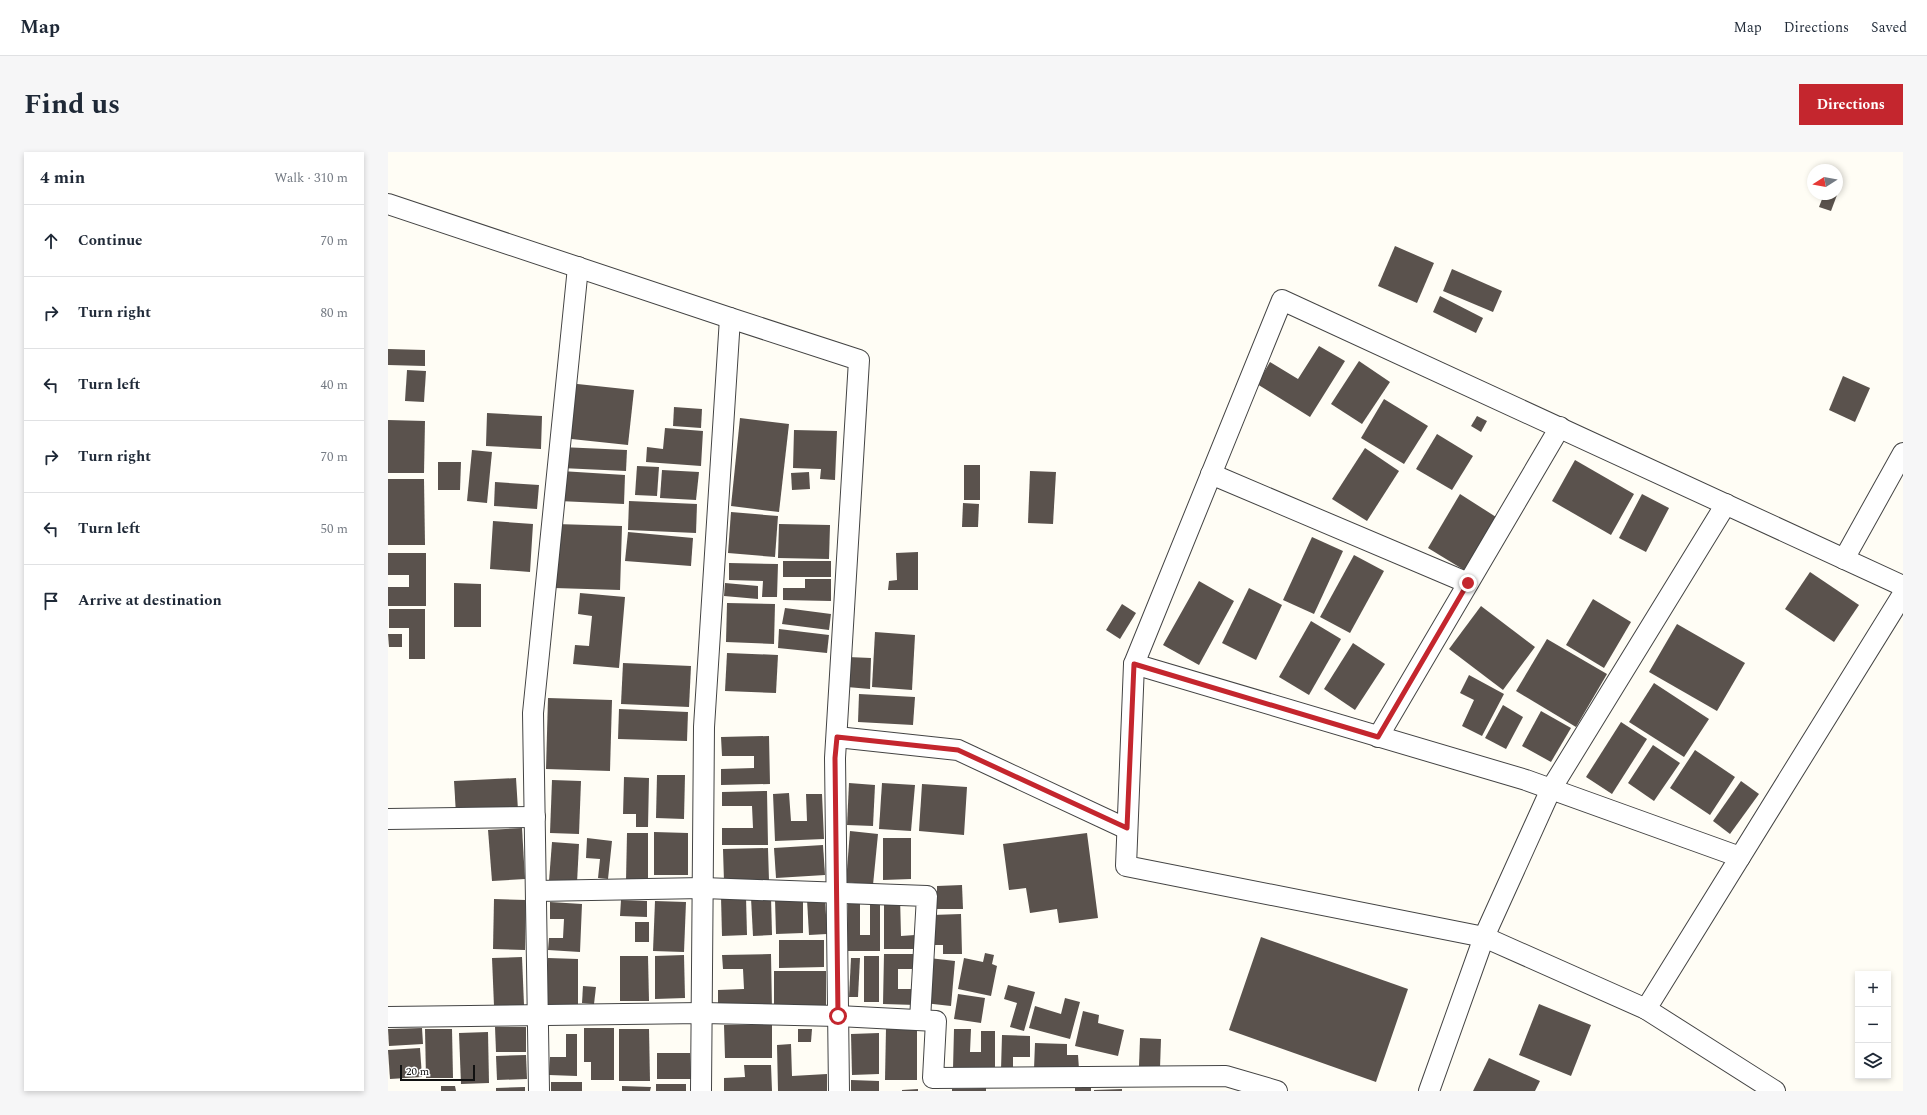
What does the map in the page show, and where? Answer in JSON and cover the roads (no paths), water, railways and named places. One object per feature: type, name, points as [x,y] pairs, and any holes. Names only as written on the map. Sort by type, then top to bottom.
[{"type":"street","points":[[388,204],[859,360],[835,758],[839,1091]]},
{"type":"street","points":[[539,1091],[533,713],[578,267]]},
{"type":"street","points":[[1775,1091],[1646,1009],[1484,937],[1126,866],[1134,664],[1282,300],[1903,586]]},
{"type":"street","points":[[701,1091],[704,727],[730,318]]},
{"type":"street","points":[[1378,737],[1560,427]]},
{"type":"street","points":[[1844,559],[1903,453]]},
{"type":"street","points":[[1211,474],[1468,583]]},
{"type":"street","points":[[1429,1091],[1484,937],[1551,789],[1726,504]]},
{"type":"street","points":[[1646,1009],[1903,594]]},
{"type":"street","points":[[1134,664],[1551,789],[1740,858]]},
{"type":"street","points":[[837,737],[958,750],[1127,828]]},
{"type":"street","points":[[388,819],[535,817]]},
{"type":"street","points":[[536,891],[703,888],[927,896],[920,1020]]},
{"type":"street","points":[[388,1017],[702,1013],[838,1016],[920,1020],[936,1022],[933,1084],[1226,1076],[1278,1091]]}]
